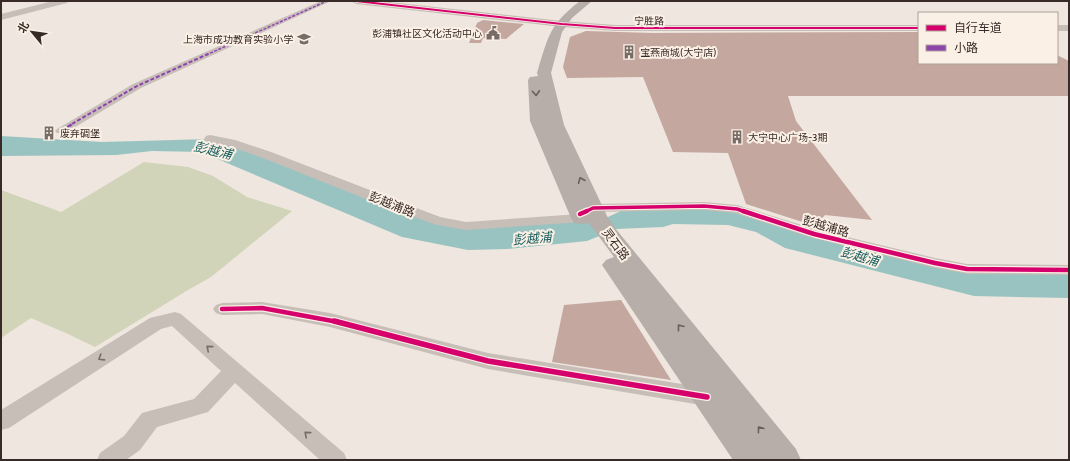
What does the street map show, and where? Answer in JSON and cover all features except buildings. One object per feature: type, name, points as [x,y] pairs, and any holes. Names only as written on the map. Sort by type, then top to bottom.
[{"type":"main road","name":"灵石路","points":[[558,23],[562,15],[580,1]]},
{"type":"main road","name":"灵石路","points":[[587,1],[545,32],[536,63],[535,86],[538,121],[588,214],[707,397],[752,460]]},
{"type":"main road","name":"灵石路","points":[[608,244],[784,460]]},
{"type":"street","points":[[1,17],[64,1]]},
{"type":"street","points":[[62,131],[143,83],[328,1]]},
{"type":"street","name":"宁胜路","points":[[356,1],[558,23],[645,29],[918,28]]},
{"type":"street","points":[[1058,28],[1069,28]]},
{"type":"street","name":"彭越浦路","points":[[210,139],[231,143],[267,155],[437,221],[466,226],[588,214],[704,206],[737,209],[814,234],[935,263],[967,269],[1069,270]]},
{"type":"street","points":[[222,309],[262,308],[330,320],[488,361],[707,397]]},
{"type":"street","points":[[1,421],[156,323],[175,319],[332,459]]},
{"type":"street","points":[[108,460],[132,443],[150,420],[201,406],[234,371]]},
{"type":"green space","points":[[144,162],[188,167],[213,176],[247,197],[292,211],[211,277],[95,347],[31,318],[1,338],[1,190],[61,212]]},
{"type":"water","name":"彭越浦","points":[[1,136],[102,142],[210,139],[466,226],[608,217],[623,210],[723,209],[808,236],[943,269],[1069,273],[1069,298],[974,296],[785,248],[756,232],[728,225],[673,224],[663,227],[616,229],[587,241],[507,249],[468,250],[402,237],[201,152],[152,151],[116,155],[1,156]]},
{"type":"marked path","points":[[61,131],[137,86],[327,1]]},
{"type":"cycle path","points":[[356,1],[562,24],[615,28],[918,28]]},
{"type":"cycle path","points":[[580,214],[593,208],[704,206],[737,209],[814,234],[935,263],[967,269],[1069,270]]},
{"type":"cycle path","points":[[222,309],[262,308],[330,320],[488,361],[707,397]]},
{"type":"place","name":"彭浦镇社区文化活动中心","points":[[493,33]]},
{"type":"place","name":"上海市成功教育实验小学","points":[[304,39]]},
{"type":"place","name":"宝燕商城(大宁店)","points":[[629,52]]},
{"type":"place","name":"废弃碉堡","points":[[49,133]]},
{"type":"place","name":"大宁中心广场-3期","points":[[737,137]]}]
